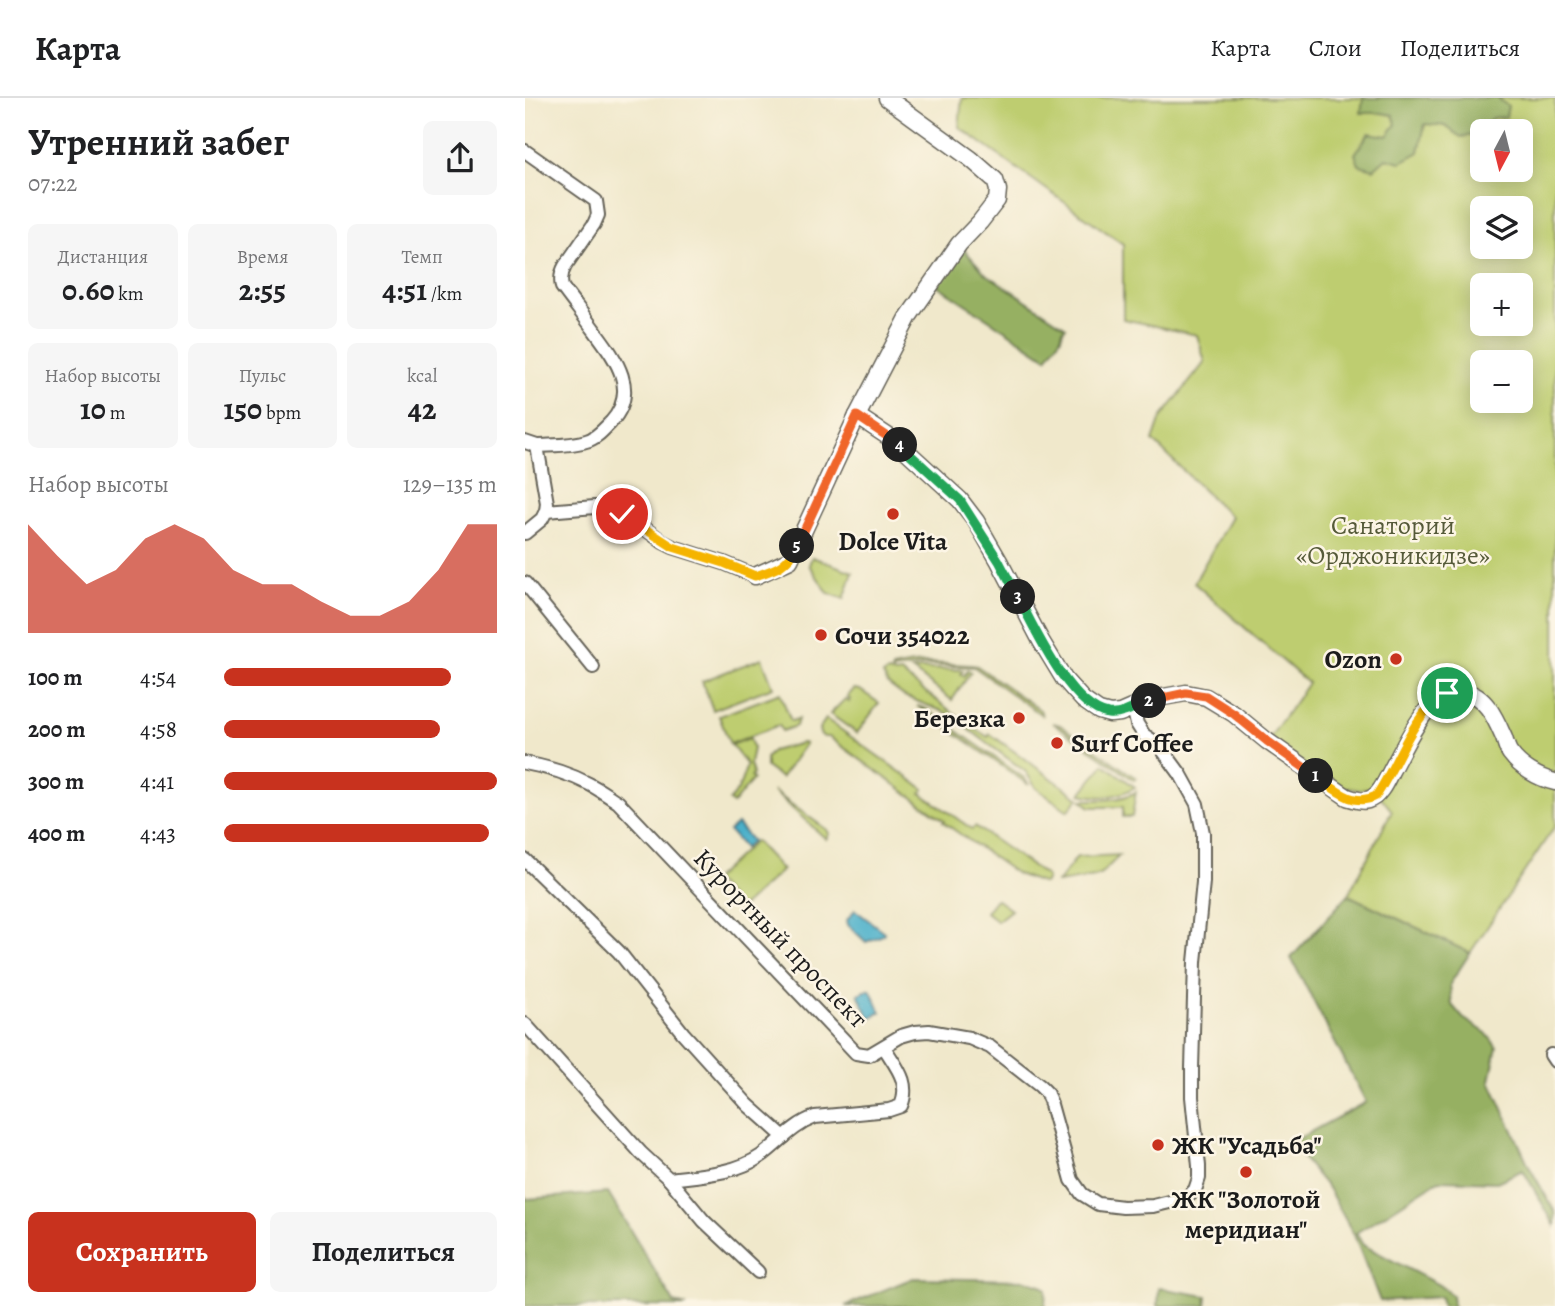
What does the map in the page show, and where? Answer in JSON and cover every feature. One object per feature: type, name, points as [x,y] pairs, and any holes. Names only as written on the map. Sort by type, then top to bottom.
[{"type":"street","points":[[546,511],[595,507],[622,514],[673,547],[755,576],[790,560],[857,416],[909,316],[959,244],[997,200],[999,190],[995,180],[971,159],[887,98]]},
{"type":"street","points":[[525,150],[596,201],[598,215],[562,271],[560,282],[615,359],[623,378],[624,392],[622,404],[613,419],[593,439],[583,443],[531,444],[547,503],[542,519],[525,533]]},
{"type":"street","points":[[857,416],[898,443],[960,500],[999,561],[1064,679],[1083,700],[1099,711],[1120,713],[1153,699],[1186,693],[1206,696],[1347,797],[1360,801],[1376,796],[1412,732],[1437,699],[1447,693],[1462,691],[1480,697],[1488,706],[1508,751],[1518,762],[1543,779],[1555,782]]},
{"type":"street","points":[[525,583],[593,667]]},
{"type":"street","points":[[884,1047],[901,1036],[929,1031],[968,1038],[990,1047],[1046,1092],[1072,1180],[1082,1194],[1098,1204],[1153,1206],[1186,1198],[1195,1191],[1199,1166],[1192,1097],[1193,1029],[1195,962],[1203,882],[1203,833],[1197,804],[1181,775],[1159,745],[1144,734],[1137,724],[1133,708]]},
{"type":"street","name":"Курортный проспект","points":[[525,762],[590,784],[618,802],[856,1053],[869,1055],[884,1047],[905,1085],[901,1106],[889,1110],[815,1117],[803,1122],[759,1157],[736,1168],[669,1179]]},
{"type":"street","points":[[525,860],[619,952],[683,1033],[748,1105],[784,1137]]},
{"type":"street","points":[[525,1024],[641,1153],[669,1179],[704,1221],[758,1272]]},
{"type":"green space","name":"Санаторий «Орджоникидзе»","points":[[962,98],[1555,98],[1555,826],[1470,953],[1348,895],[1392,811],[1373,787],[1359,790],[1329,784],[1269,739],[1308,683],[1194,583],[1231,517],[1153,441],[1161,418],[1205,362],[1197,335],[1123,319],[1123,244],[959,127]]},
{"type":"green space","points":[[1363,98],[1497,98],[1508,106],[1506,117],[1470,119],[1470,136],[1461,137],[1445,126],[1425,124],[1419,152],[1401,162],[1386,158],[1374,169],[1359,165],[1355,154],[1369,133],[1387,136],[1396,124],[1393,115],[1361,113]]},
{"type":"green space","points":[[959,244],[985,273],[1066,327],[1047,358],[932,282]]},
{"type":"green space","points":[[812,557],[853,572],[844,599],[828,593],[809,565]]},
{"type":"green space","points":[[762,658],[773,687],[713,710],[702,681]]},
{"type":"green space","points":[[927,663],[977,666],[1040,710],[1043,716],[974,667],[927,665],[892,670]]},
{"type":"green space","points":[[912,670],[963,670],[961,674],[964,676],[968,670],[971,672],[952,700]]},
{"type":"green space","points":[[888,672],[901,673],[969,725],[988,737],[990,734],[1079,798],[1068,811],[1036,788],[1026,772],[947,713],[904,696],[888,684],[883,675]]},
{"type":"green space","points":[[854,689],[879,703],[857,733],[830,714],[845,699],[849,702],[847,697]]},
{"type":"green space","points":[[780,693],[791,721],[798,719],[796,726],[782,731],[779,725],[730,744],[719,716]]},
{"type":"green space","points":[[917,706],[926,709],[1024,778],[1029,785]]},
{"type":"green space","points":[[826,719],[924,789],[921,793],[972,829],[975,826],[1046,876],[1044,884],[1017,874],[829,737],[820,734],[819,729]]},
{"type":"green space","points":[[1053,723],[1060,725],[1136,778],[1134,780]]},
{"type":"green space","points":[[750,738],[753,748],[750,764],[753,779],[733,804],[729,801],[738,790],[747,765],[731,745]]},
{"type":"green space","points":[[805,744],[781,778],[766,767],[766,758],[772,751]]},
{"type":"green space","points":[[1104,764],[1135,787],[1108,796],[1081,794]]},
{"type":"green space","points":[[773,791],[827,830],[829,834],[826,839]]},
{"type":"green space","points":[[1136,792],[1132,817],[1123,817],[1123,807],[1090,807],[1082,800],[1103,800]]},
{"type":"green space","points":[[755,841],[782,870],[740,909],[713,880]]},
{"type":"green space","points":[[1120,855],[1100,875],[1057,883],[1077,857]]},
{"type":"green space","points":[[1348,895],[1470,953],[1450,984],[1452,1005],[1463,1018],[1486,1033],[1497,1047],[1490,1081],[1530,1168],[1555,1212],[1555,1226],[1523,1170],[1497,1182],[1439,1180],[1356,1233],[1363,1245],[1439,1285],[1452,1295],[1453,1306],[1442,1306],[1440,1297],[1380,1301],[1354,1235],[1328,1188],[1290,1143],[1366,1102],[1291,958]]},
{"type":"green space","points":[[996,899],[1011,910],[997,921],[986,912]]},
{"type":"green space","points":[[608,1193],[674,1303],[687,1306],[525,1306],[525,1197]]},
{"type":"green space","points":[[913,1278],[1025,1280],[1046,1289],[1045,1306],[845,1306]]},
{"type":"green space","points":[[1159,1288],[1207,1296],[1206,1306],[1158,1306]]},
{"type":"water","points":[[737,824],[752,841],[744,848],[729,831]]},
{"type":"water","points":[[855,910],[884,932],[883,935],[866,942],[848,925],[847,920]]},
{"type":"water","points":[[870,989],[881,1012],[870,1018],[858,994]]},
{"type":"place","name":"Dolce Vita","points":[[893,514]]},
{"type":"place","name":"Сочи 354022","points":[[821,635]]},
{"type":"place","name":"Ozon","points":[[1396,659]]},
{"type":"place","name":"Березка","points":[[1019,718]]},
{"type":"place","name":"Surf Coffee","points":[[1057,743]]},
{"type":"place","name":"ЖК \"Усадьба\"","points":[[1158,1145]]},
{"type":"place","name":"ЖК \"Золотой меридиан\"","points":[[1246,1172]]},
{"type":"route","points":[[622,514],[673,547],[755,576],[781,566],[790,560],[801,539],[857,416],[898,443],[960,500],[999,561],[1064,679],[1083,700],[1099,711],[1120,713],[1153,699],[1186,693],[1206,696],[1347,797],[1360,801],[1376,796],[1421,719],[1437,699],[1447,693]]}]
